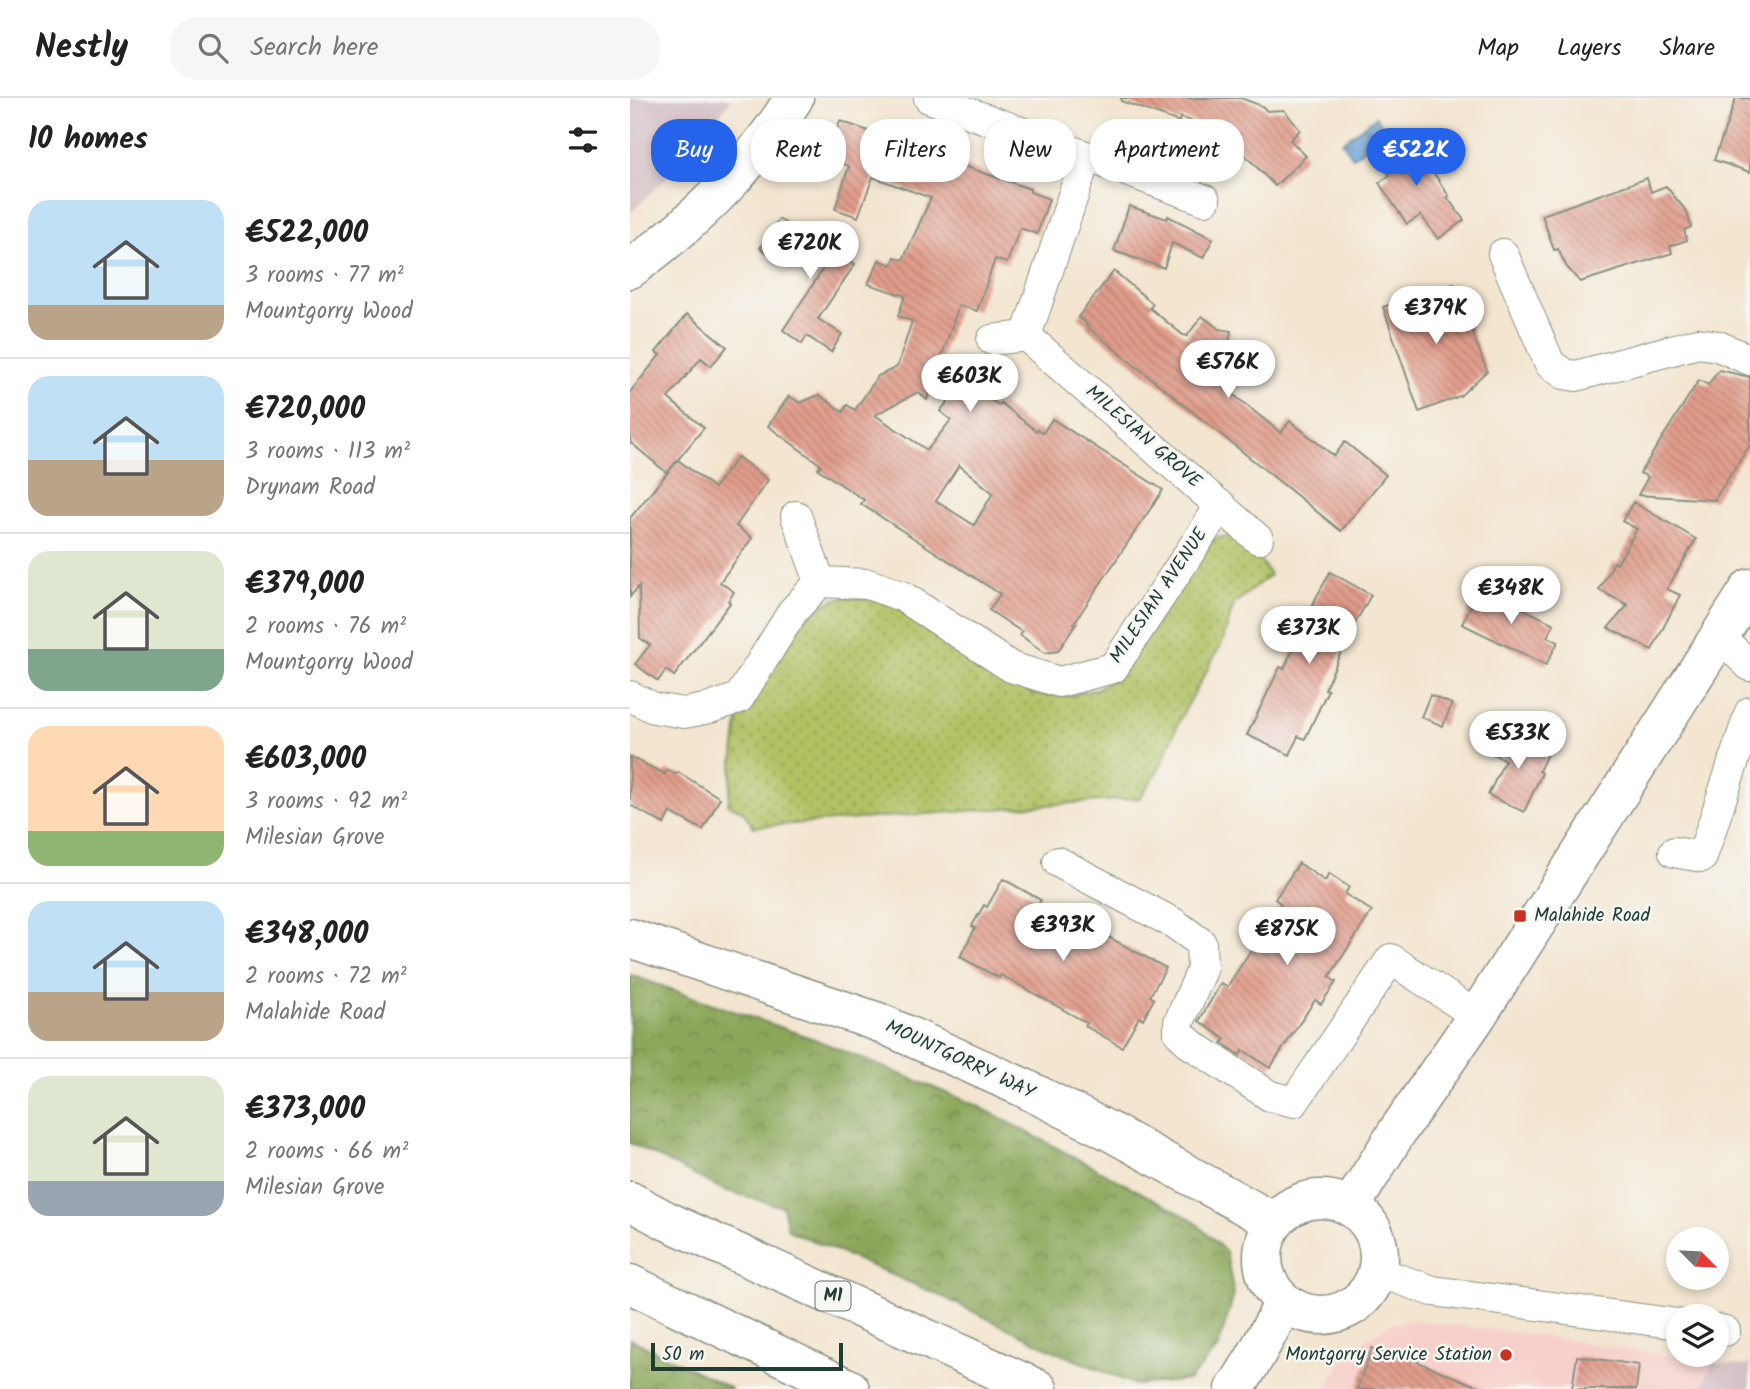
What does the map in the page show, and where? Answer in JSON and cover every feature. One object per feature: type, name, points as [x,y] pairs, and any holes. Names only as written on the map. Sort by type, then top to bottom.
[{"type":"main road","points":[[630,269],[716,197],[745,167],[794,98]]},
{"type":"main road","points":[[1351,1206],[1397,1132],[1477,1016],[1750,588]]},
{"type":"main road","name":"MOUNTGORRY WAY","points":[[630,938],[878,1022],[1046,1099],[1274,1222]]},
{"type":"main road","points":[[1318,1198],[1351,1206],[1366,1219],[1375,1235],[1380,1253],[1378,1272],[1371,1287],[1347,1310],[1331,1315],[1306,1313],[1284,1303],[1272,1289],[1264,1273],[1262,1255],[1265,1238],[1274,1222],[1293,1206],[1318,1198]]},
{"type":"main road","name":"M1","points":[[630,1201],[667,1221],[1038,1389]]},
{"type":"main road","points":[[630,1284],[850,1389]]},
{"type":"main road","points":[[1235,1389],[1284,1303]]},
{"type":"street","points":[[929,98],[1205,200]]},
{"type":"street","points":[[992,340],[1026,336],[1086,157]]},
{"type":"street","points":[[1503,254],[1549,364],[1564,374],[1576,376],[1698,343],[1718,346],[1750,360]]},
{"type":"street","name":"MILESIAN GROVE","points":[[1026,336],[1258,539]]},
{"type":"street","name":"MILESIAN AVENUE","points":[[820,582],[868,584],[902,596],[1011,667],[1059,682],[1113,668],[1221,505]]},
{"type":"street","points":[[630,695],[654,708],[684,713],[739,698],[793,611],[820,582],[796,516]]},
{"type":"street","points":[[1719,636],[1750,666]]},
{"type":"street","points":[[1674,852],[1702,857],[1750,712]]},
{"type":"street","points":[[1058,862],[1175,924],[1201,943],[1202,970],[1179,1022],[1179,1033],[1192,1045],[1270,1096],[1294,1102],[1391,959],[1477,1016]]},
{"type":"street","points":[[1378,1272],[1433,1291],[1666,1322]]},
{"type":"shaded area","points":[[630,98],[732,98],[717,119],[651,119],[651,182],[662,182],[630,213]]},
{"type":"shaded area","name":"Montgorry Service Station","points":[[1412,1320],[1529,1334],[1666,1355],[1666,1367],[1711,1367],[1701,1389],[1325,1389],[1347,1352],[1390,1324]]},
{"type":"shaded area","points":[[1750,1363],[1750,1389],[1701,1389],[1711,1367],[1729,1367],[1729,1364],[1745,1366]]},
{"type":"green space","points":[[1228,536],[1253,551],[1270,575],[1234,604],[1223,641],[1180,719],[1160,767],[1140,798],[753,827],[743,811],[728,805],[739,712],[804,621],[823,605],[833,600],[853,597],[889,603],[1001,677],[1034,694],[1067,696],[1096,689],[1121,674],[1212,539]]},
{"type":"green space","points":[[630,975],[814,1039],[976,1105],[1193,1220],[1226,1252],[1234,1295],[1218,1348],[1189,1380],[1136,1385],[1061,1354],[941,1296],[788,1230],[783,1207],[724,1190],[630,1143]]},
{"type":"green space","points":[[630,1339],[732,1389],[630,1388]]},
{"type":"water","points":[[1376,117],[1387,132],[1353,157],[1342,142]]},
{"type":"building","points":[[1121,98],[1241,98],[1262,106],[1267,111],[1284,110],[1300,130],[1290,140],[1306,156],[1275,186],[1244,154],[1244,119],[1171,119],[1121,101]]},
{"type":"building","points":[[1736,98],[1750,98],[1750,172],[1714,160]]},
{"type":"building","points":[[846,123],[860,128],[860,182],[871,182],[858,217],[835,209],[846,182],[849,166],[846,165]]},
{"type":"building","points":[[1392,139],[1398,148],[1411,139],[1464,220],[1438,239],[1421,215],[1407,224],[1379,183],[1390,175],[1374,151]]},
{"type":"building","points":[[970,168],[984,173],[984,182],[1010,182],[1049,199],[1037,234],[1020,228],[1007,263],[995,259],[977,311],[959,305],[927,400],[918,392],[875,415],[927,450],[951,420],[940,411],[966,380],[1036,431],[1038,429],[1043,433],[1052,419],[1163,490],[1058,651],[1045,653],[1020,635],[1022,632],[989,610],[1000,594],[861,504],[864,500],[818,469],[821,465],[768,426],[789,396],[800,403],[819,395],[843,412],[847,405],[855,410],[878,376],[897,367],[912,321],[898,316],[905,296],[868,284],[879,260],[892,265],[895,257],[903,260],[931,198],[887,182],[970,182]],"holes":[[[959,465],[993,493],[974,525],[936,501]]]},
{"type":"building","points":[[1647,178],[1651,192],[1666,186],[1687,212],[1691,227],[1684,230],[1687,240],[1670,246],[1672,253],[1580,282],[1566,266],[1558,249],[1554,250],[1542,215]]},
{"type":"building","points":[[1129,206],[1167,219],[1168,216],[1213,239],[1203,258],[1172,243],[1164,268],[1114,251]]},
{"type":"building","points":[[779,219],[798,231],[801,227],[855,264],[818,319],[842,334],[831,352],[807,336],[802,344],[783,330],[825,266],[804,251],[790,268],[760,248]]},
{"type":"building","points":[[1114,271],[1153,304],[1150,308],[1183,335],[1187,336],[1202,316],[1219,329],[1231,331],[1229,342],[1247,356],[1224,387],[1281,433],[1290,421],[1334,456],[1345,442],[1386,475],[1341,531],[1078,317]]},
{"type":"building","points":[[1454,284],[1487,371],[1460,396],[1419,412],[1383,307]]},
{"type":"building","points":[[687,314],[727,347],[711,366],[701,358],[668,398],[704,428],[667,473],[630,442],[630,392],[660,355],[656,352]]},
{"type":"building","points":[[1719,370],[1750,377],[1750,445],[1714,500],[1638,495],[1648,477],[1640,473],[1699,380],[1708,385]]},
{"type":"building","points":[[738,457],[768,480],[736,526],[752,538],[720,582],[734,592],[728,601],[730,603],[674,676],[666,670],[658,681],[635,664],[650,645],[640,638],[639,586],[630,597],[630,518],[678,460],[714,488]]},
{"type":"building","points":[[1633,502],[1696,539],[1667,589],[1680,595],[1652,650],[1608,628],[1628,605],[1599,590],[1637,529],[1622,521]]},
{"type":"building","points":[[1330,572],[1371,595],[1347,638],[1325,689],[1328,690],[1305,739],[1298,736],[1290,755],[1247,735],[1280,667],[1284,669]]},
{"type":"building","points":[[1480,587],[1554,624],[1547,637],[1558,642],[1546,665],[1462,624]]},
{"type":"building","points":[[1430,695],[1452,704],[1443,726],[1421,717]]},
{"type":"building","points":[[1512,734],[1541,745],[1539,750],[1547,754],[1539,771],[1542,773],[1524,812],[1488,795],[1505,760],[1493,754],[1501,737],[1509,740]]},
{"type":"building","points":[[630,757],[665,774],[668,770],[676,774],[678,772],[720,798],[703,830],[670,812],[664,824],[630,805]]},
{"type":"building","points":[[1299,863],[1325,881],[1329,874],[1349,887],[1345,894],[1372,911],[1329,977],[1336,982],[1321,1004],[1315,1000],[1270,1068],[1243,1050],[1240,1055],[1222,1043],[1225,1039],[1199,1021],[1221,983],[1227,987],[1281,904],[1275,899]]},
{"type":"building","points":[[1003,879],[1041,900],[1037,906],[1072,925],[1075,919],[1166,968],[1150,996],[1154,999],[1143,1019],[1139,1017],[1122,1047],[1085,1026],[1087,1023],[1001,975],[999,978],[960,957],[975,928],[972,926]]},
{"type":"building","points":[[1372,1348],[1399,1359],[1401,1355],[1484,1389],[1357,1389]]},
{"type":"building","points":[[1577,1356],[1639,1365],[1636,1389],[1572,1389]]},
{"type":"place","name":"Malahide Road","points":[[1520,916]]},
{"type":"place","name":"Montgorry Service Station","points":[[1506,1355]]}]
